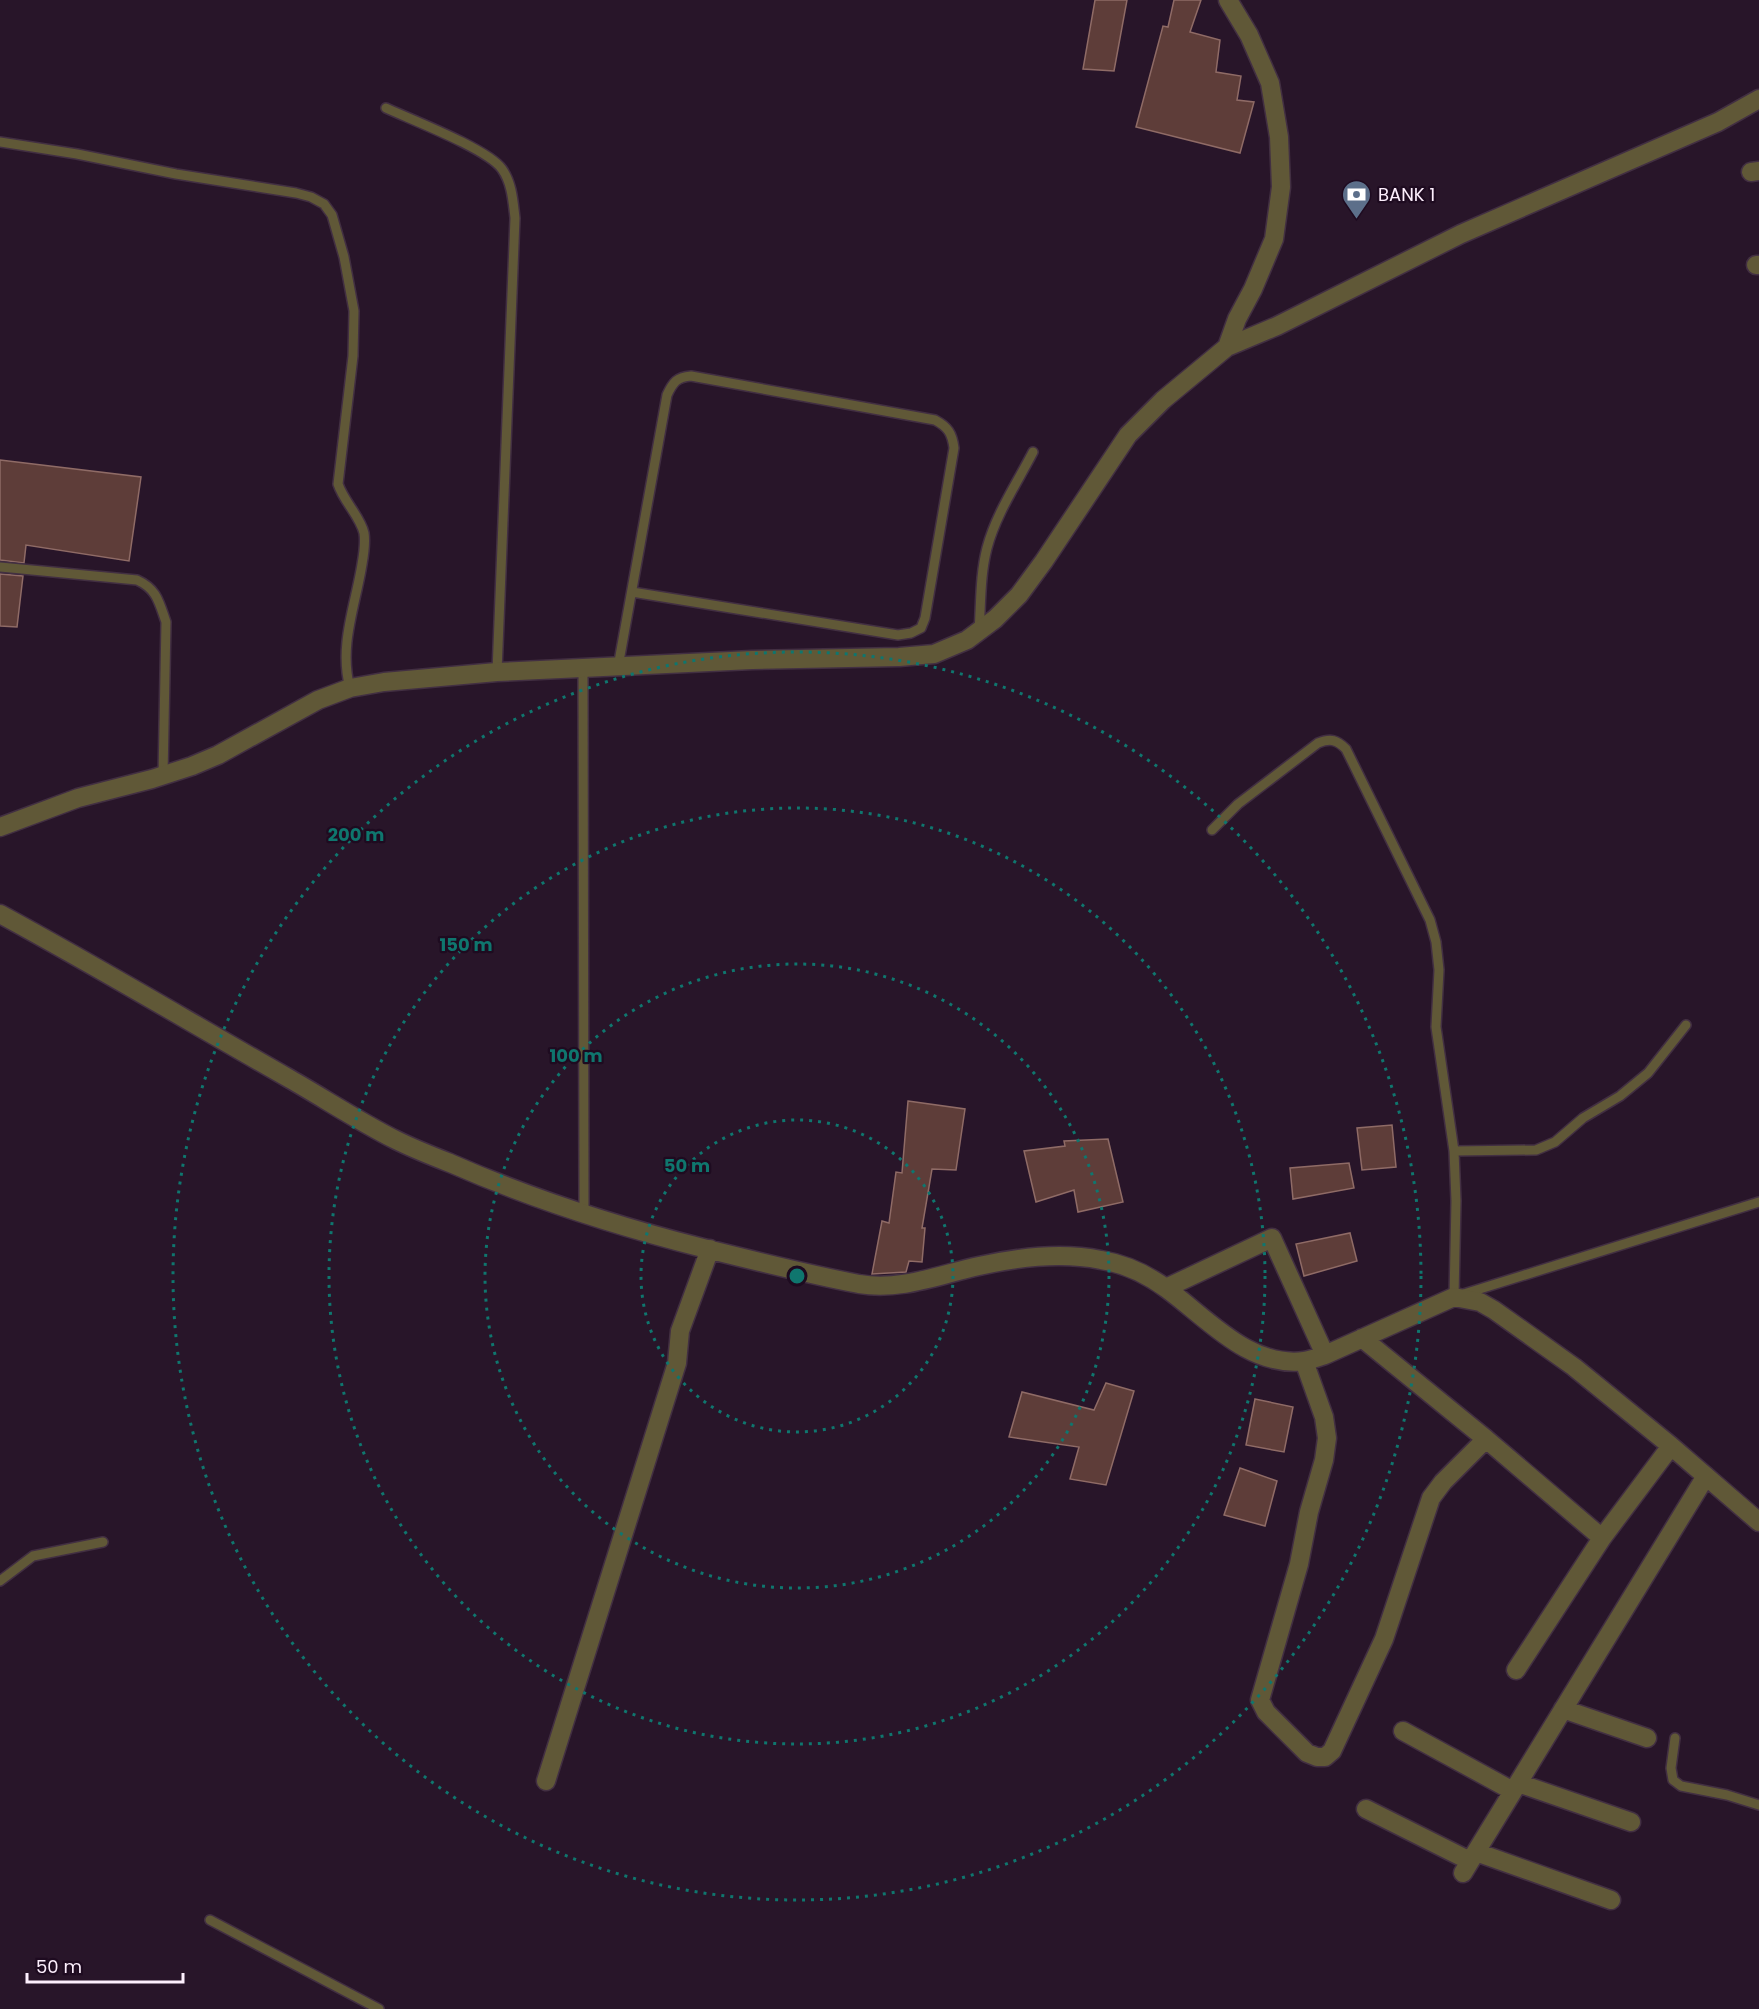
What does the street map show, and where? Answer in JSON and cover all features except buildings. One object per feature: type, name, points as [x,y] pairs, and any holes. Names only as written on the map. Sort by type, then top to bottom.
[{"type":"street","points":[[1227,347],[1237,319],[1253,289],[1274,239],[1281,187],[1279,137],[1270,82],[1249,35],[1228,0]]},
{"type":"street","points":[[0,827],[78,798],[163,776],[218,755],[318,700],[350,688],[384,682],[497,672],[934,654],[967,640],[995,619],[1019,595],[1128,435],[1163,400],[1227,347],[1277,326],[1461,234],[1718,122],[1759,99]]},
{"type":"street","points":[[0,914],[397,1140],[507,1188],[627,1228],[710,1250],[864,1285],[893,1286],[919,1283],[990,1264],[1043,1256],[1072,1256],[1101,1260],[1126,1266],[1166,1288],[1218,1331],[1247,1349],[1267,1356],[1304,1361],[1325,1355],[1454,1297],[1480,1302],[1574,1367],[1759,1522]]},
{"type":"street","points":[[1166,1288],[1272,1238],[1325,1355]]},
{"type":"street","points":[[546,1781],[676,1363],[680,1331],[710,1250]]},
{"type":"street","points":[[1362,1338],[1602,1538]]},
{"type":"street","points":[[1304,1361],[1324,1417],[1327,1438],[1324,1460],[1309,1512],[1299,1564],[1260,1700],[1266,1712],[1307,1753],[1325,1757],[1332,1751],[1380,1648],[1431,1498],[1443,1482],[1486,1439]]},
{"type":"street","points":[[1516,1670],[1602,1538],[1671,1446]]},
{"type":"street","points":[[1470,1862],[1706,1476]]},
{"type":"street","points":[[1563,1709],[1647,1738]]},
{"type":"street","points":[[1403,1731],[1515,1787],[1631,1822]]},
{"type":"street","points":[[1365,1809],[1470,1862],[1611,1900]]},
{"type":"lane","points":[[387,108],[486,154],[502,168],[511,187],[515,218],[497,672]]},
{"type":"lane","points":[[0,142],[296,193],[324,204],[332,215],[344,257],[354,311],[353,356],[338,484],[342,497],[360,522],[364,534],[360,572],[345,652],[350,688]]},
{"type":"lane","points":[[618,667],[668,395],[672,383],[680,377],[691,376],[935,420],[946,425],[952,434],[954,448],[925,618],[921,628],[911,633],[898,635],[632,592]]},
{"type":"lane","points":[[979,631],[982,576],[987,549],[993,531],[1033,452]]},
{"type":"lane","points":[[0,567],[130,579],[149,586],[158,598],[166,621],[163,776]]},
{"type":"lane","points":[[583,668],[584,1214]]},
{"type":"lane","points":[[1212,830],[1238,804],[1318,743],[1327,740],[1338,741],[1346,749],[1430,920],[1437,942],[1439,970],[1436,1027],[1454,1151],[1456,1201],[1454,1297],[1759,1202]]},
{"type":"lane","points":[[1454,1151],[1536,1150],[1555,1142],[1583,1118],[1620,1095],[1648,1073],[1686,1025]]},
{"type":"lane","points":[[0,1581],[33,1556],[103,1542]]},
{"type":"lane","points":[[1675,1738],[1671,1768],[1673,1780],[1681,1786],[1726,1795],[1759,1805]]},
{"type":"lane","points":[[210,1920],[379,2009]]},
{"type":"place","name":"BANK 1","points":[[1357,220]]}]
